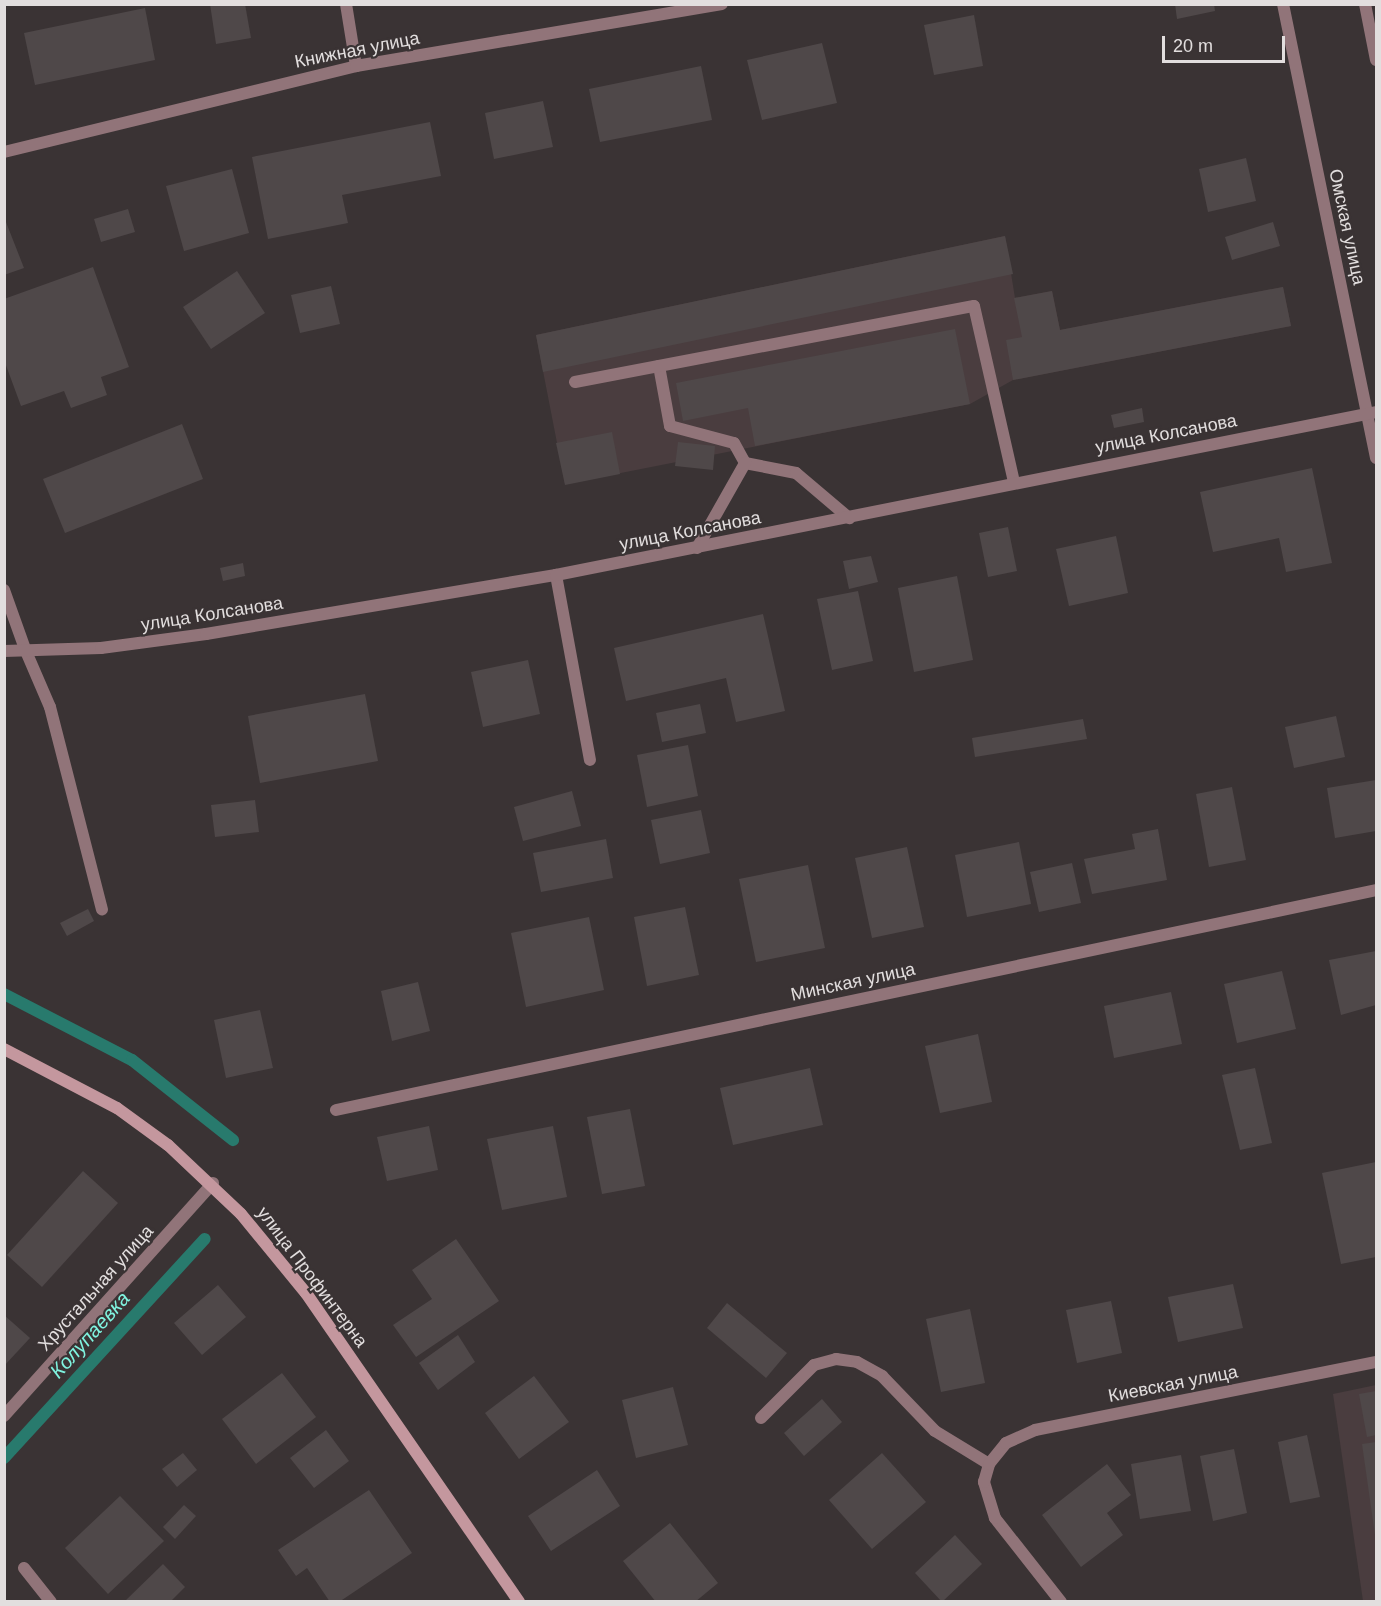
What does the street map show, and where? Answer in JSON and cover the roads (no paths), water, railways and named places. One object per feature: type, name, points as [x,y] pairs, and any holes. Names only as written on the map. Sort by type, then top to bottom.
[{"type":"main road","name":"улица Профинтерна","points":[[4,1049],[117,1108],[213,1183],[306,1293],[519,1602]]},
{"type":"street","points":[[346,4],[356,66]]},
{"type":"street","name":"Книжная улица","points":[[4,152],[356,66],[722,4]]},
{"type":"street","name":"Омская улица","points":[[1283,4],[1372,413],[1377,458]]},
{"type":"street","points":[[1365,4],[1377,60]]},
{"type":"street","points":[[575,382],[975,306],[1014,482]]},
{"type":"street","points":[[659,366],[670,426],[734,443],[745,463]]},
{"type":"street","name":"улица Колсанова","points":[[4,651],[101,648],[194,636],[556,575],[849,518],[1014,482],[1372,413]]},
{"type":"street","points":[[745,463],[796,473],[849,518]]},
{"type":"street","points":[[697,548],[745,463]]},
{"type":"street","points":[[556,575],[590,760]]},
{"type":"street","points":[[4,590],[25,649],[50,707],[102,909]]},
{"type":"street","name":"Минская улица","points":[[336,1110],[1377,890]]},
{"type":"street","name":"Хрустальная улица","points":[[4,1416],[213,1183]]},
{"type":"street","points":[[761,1418],[814,1365],[836,1359],[857,1362],[882,1376],[935,1431],[989,1464],[984,1482],[995,1518],[1061,1602]]},
{"type":"street","name":"Киевская улица","points":[[989,1464],[1006,1443],[1035,1430],[1377,1362]]},
{"type":"street","points":[[24,1568],[51,1602]]},
{"type":"waterway","name":"Колупаевка","points":[[4,994],[132,1060],[233,1140]]},
{"type":"waterway","name":"Колупаевка","points":[[4,1458],[205,1239]]}]
